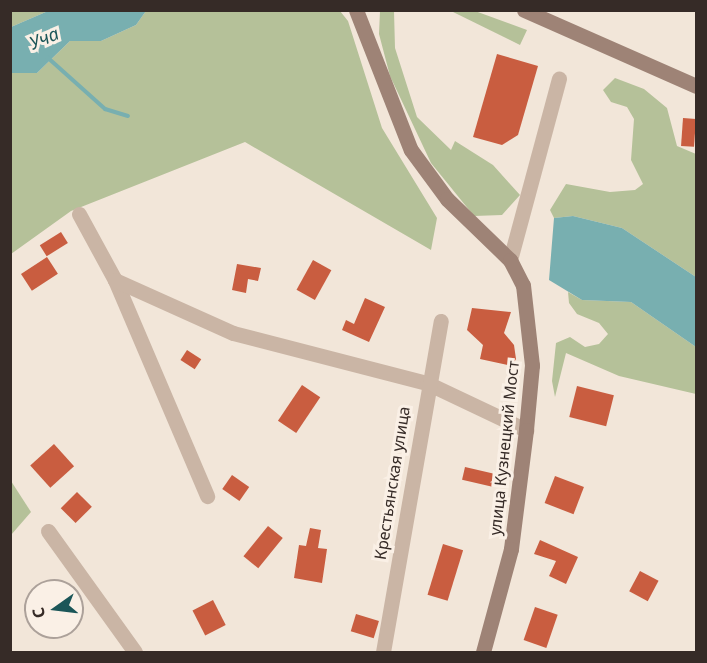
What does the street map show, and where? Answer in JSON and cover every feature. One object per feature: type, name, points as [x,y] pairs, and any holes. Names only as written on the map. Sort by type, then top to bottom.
[{"type":"street","points":[[356,10],[370,42]]},
{"type":"street","points":[[365,10],[370,42]]},
{"type":"street","points":[[530,14],[696,86]]},
{"type":"street","name":"улица Кузнецкий Мост","points":[[370,42],[395,115],[422,167],[447,199],[510,260],[523,285],[531,326],[526,430],[511,549],[483,652]]},
{"type":"street","points":[[510,260],[559,78]]},
{"type":"street","points":[[79,214],[115,280],[207,496]]},
{"type":"street","points":[[115,280],[233,333],[427,383],[526,430]]},
{"type":"street","name":"Крестьянская улица","points":[[384,652],[427,383],[441,321]]},
{"type":"street","points":[[48,531],[135,652]]},
{"type":"green space","points":[[11,10],[48,10],[48,11],[11,27]]},
{"type":"green space","points":[[146,11],[340,11],[348,21],[382,128],[437,218],[431,250],[245,142],[71,211],[11,254],[11,73],[37,73],[70,41],[101,41],[136,25]]},
{"type":"green space","points":[[380,11],[394,11],[395,48],[417,117],[451,150],[455,141],[493,165],[520,195],[502,215],[474,216],[431,163],[390,76],[379,34]]},
{"type":"green space","points":[[451,11],[475,11],[527,30],[520,45]]},
{"type":"green space","points":[[615,78],[644,89],[667,108],[677,146],[696,154],[696,277],[622,228],[573,216],[554,218],[550,210],[566,184],[610,192],[635,190],[643,184],[631,160],[634,119],[627,107],[611,102],[603,90]]},
{"type":"green space","points":[[568,292],[582,300],[631,302],[696,347],[696,394],[619,376],[566,353],[555,397],[552,381],[556,343],[570,337],[585,347],[599,344],[608,334],[599,323],[577,314],[569,303]]},
{"type":"green space","points":[[11,481],[31,512],[10,535]]},
{"type":"water","name":"Уча","points":[[48,11],[146,11],[136,25],[101,41],[70,41],[37,73],[11,73],[11,27]]},
{"type":"water","points":[[573,216],[622,228],[696,277],[696,347],[631,302],[582,300],[549,280],[554,218]]},
{"type":"building","points":[[497,54],[538,66],[518,135],[502,145],[473,137]]},
{"type":"building","points":[[683,118],[696,119],[694,147],[681,146]]},
{"type":"building","points":[[61,232],[68,243],[47,256],[40,245]]},
{"type":"building","points":[[47,257],[58,274],[32,291],[21,274]]},
{"type":"building","points":[[313,260],[331,270],[315,300],[297,290]]},
{"type":"building","points":[[237,264],[261,268],[258,281],[248,279],[246,293],[232,290]]},
{"type":"building","points":[[365,298],[385,307],[369,342],[342,330],[346,320],[354,324]]},
{"type":"building","points":[[472,308],[511,312],[504,333],[514,345],[516,359],[512,366],[480,359],[483,345],[467,330]]},
{"type":"building","points":[[187,350],[201,359],[195,369],[180,360]]},
{"type":"building","points":[[302,385],[320,397],[296,433],[278,421]]},
{"type":"building","points":[[577,386],[614,395],[606,426],[569,417]]},
{"type":"building","points":[[54,444],[74,466],[50,488],[30,465]]},
{"type":"building","points":[[465,467],[495,474],[492,487],[462,480]]},
{"type":"building","points":[[232,475],[249,487],[239,501],[222,489]]},
{"type":"building","points":[[555,476],[584,487],[574,514],[545,503]]},
{"type":"building","points":[[77,492],[92,507],[76,523],[61,508]]},
{"type":"building","points":[[268,526],[283,538],[258,568],[243,556]]},
{"type":"building","points":[[310,528],[321,530],[318,548],[327,549],[322,583],[294,578],[299,545],[306,546]]},
{"type":"building","points":[[540,540],[578,557],[566,584],[549,576],[556,561],[534,554]]},
{"type":"building","points":[[443,544],[463,550],[448,601],[428,595]]},
{"type":"building","points":[[640,571],[659,581],[648,601],[629,591]]},
{"type":"building","points":[[213,600],[226,625],[205,635],[193,610]]},
{"type":"building","points":[[535,607],[558,615],[546,648],[524,640]]},
{"type":"building","points":[[356,614],[379,621],[374,638],[351,631]]},
{"type":"waterway","name":"Уча","points":[[47,57],[105,109],[128,116]]}]
